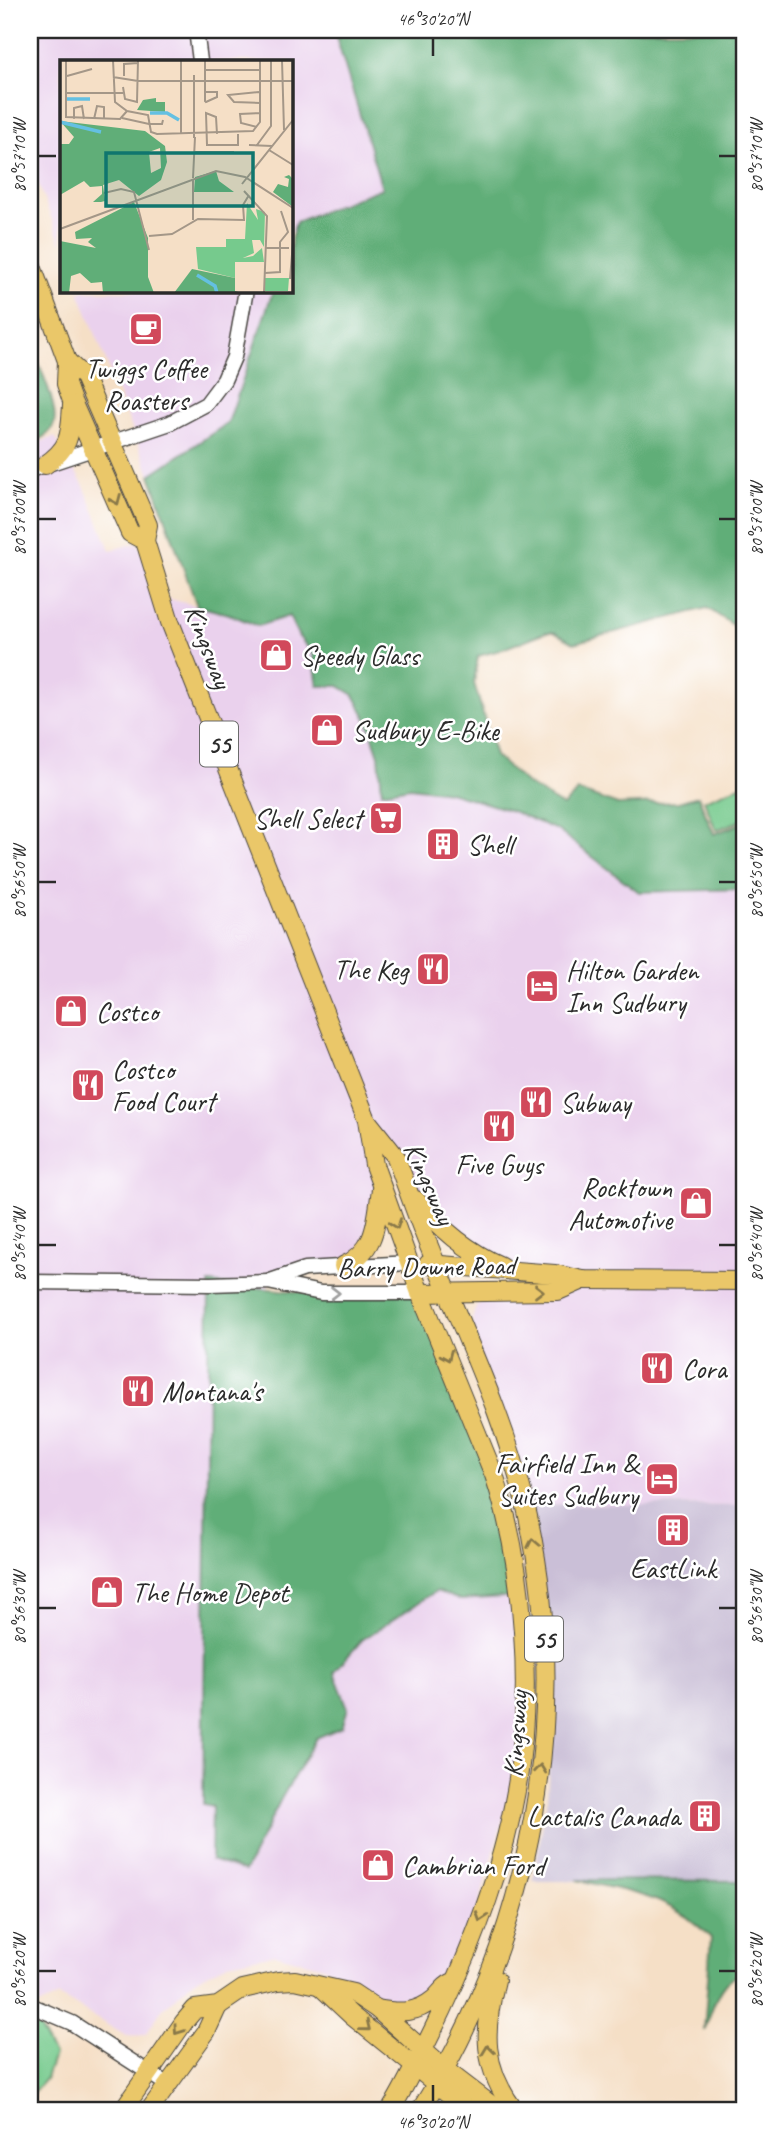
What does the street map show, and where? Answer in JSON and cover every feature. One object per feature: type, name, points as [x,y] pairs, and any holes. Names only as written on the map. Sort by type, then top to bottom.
[{"type":"main road","name":"Kingsway","points":[[30,261],[68,360],[84,376],[148,525],[145,541],[170,622],[367,1120],[374,1165],[381,1186],[420,1293],[467,1403],[504,1505],[516,1572],[523,1651],[523,1728],[516,1791],[502,1851],[457,1979],[415,2067],[390,2111]]},
{"type":"main road","name":"Kingsway","points":[[68,360],[66,384],[72,401],[130,533],[145,541]]},
{"type":"main road","points":[[38,468],[62,453],[71,428],[72,401]]},
{"type":"main road","name":"Kingsway","points":[[367,1120],[396,1157],[494,1408],[515,1470],[534,1547],[543,1626],[545,1721],[535,1811],[519,1888],[470,2019],[420,2111]]},
{"type":"main road","points":[[343,1266],[354,1262],[367,1248],[375,1226],[381,1186]]},
{"type":"main road","points":[[409,1192],[442,1229],[461,1244],[485,1259],[518,1272]]},
{"type":"main road","name":"Barry Downe Road","points":[[409,1263],[583,1280],[745,1281]]},
{"type":"main road","name":"Barry Downe Road","points":[[420,1293],[558,1292],[583,1280]]},
{"type":"main road","points":[[504,1931],[501,1962],[489,2011],[487,2042],[496,2083],[515,2111]]},
{"type":"main road","points":[[377,2009],[411,2012],[435,1999],[444,1987],[457,1979]]},
{"type":"main road","points":[[122,2111],[195,2009],[218,2006],[243,1989],[260,1983],[296,1980],[353,1993],[377,2009],[423,2050],[440,2077],[470,2111]]},
{"type":"main road","points":[[319,1985],[352,2017],[415,2067],[440,2077],[499,2111]]},
{"type":"main road","points":[[149,2111],[206,2032],[218,2006]]},
{"type":"street","points":[[196,30],[200,60]]},
{"type":"street","points":[[38,468],[170,423],[206,404],[224,380],[234,357],[246,292]]},
{"type":"street","name":"Barry Downe Road","points":[[268,1282],[305,1269],[409,1263]]},
{"type":"street","name":"Barry Downe Road","points":[[30,1282],[268,1282],[321,1293],[420,1293]]},
{"type":"street","points":[[30,2005],[72,2023],[168,2085]]},
{"type":"shaded area","points":[[30,30],[334,30],[382,188],[296,221],[292,235],[292,60],[60,60],[60,241],[30,162]]},
{"type":"shaded area","points":[[79,292],[273,292],[228,423],[150,475]]},
{"type":"shaded area","points":[[55,437],[84,486],[110,550],[138,543],[162,597],[229,614],[244,621],[289,615],[299,637],[313,653],[318,686],[339,686],[354,695],[367,719],[379,755],[382,792],[410,787],[450,792],[512,811],[557,830],[639,892],[745,889],[745,1506],[531,1504],[474,1353],[472,1320],[476,1307],[484,1298],[582,1280],[518,1271],[442,1229],[368,1121],[380,1186],[358,1254],[268,1282],[281,1799],[317,1738],[342,1727],[348,1708],[334,1672],[362,1640],[436,1591],[461,1600],[518,1596],[520,1758],[461,1968],[445,1969],[425,1997],[415,2003],[396,2004],[379,1996],[356,1979],[275,1954],[228,1963],[193,1981],[161,2011],[145,2035],[126,2036],[59,1996],[30,2010],[30,445]]},
{"type":"shaded area","points":[[531,1504],[745,1506],[745,1881],[533,1881],[547,1800],[551,1730]]},
{"type":"green space","points":[[334,30],[745,30],[745,633],[707,608],[574,643],[554,632],[546,632],[478,656],[474,683],[495,756],[527,784],[563,806],[578,791],[618,805],[678,802],[698,796],[714,834],[745,822],[745,889],[639,892],[557,830],[512,811],[449,792],[410,787],[382,792],[379,755],[367,719],[354,695],[339,686],[318,686],[313,653],[299,637],[289,616],[258,626],[229,614],[197,606],[150,475],[228,423],[273,292],[292,292],[292,236],[296,222],[382,188]]},
{"type":"green space","points":[[30,340],[50,394],[55,416],[50,431],[30,444]]},
{"type":"green space","points":[[745,784],[745,819],[716,830],[704,800]]},
{"type":"green space","points":[[209,1283],[321,1294],[420,1293],[480,1441],[518,1596],[461,1600],[436,1591],[362,1640],[334,1672],[348,1708],[342,1727],[316,1738],[281,1799],[245,1871],[211,1860],[212,1806],[203,1804]]},
{"type":"green space","points":[[577,1880],[745,1881],[745,1973],[728,1981],[723,1987],[704,2031],[711,1938],[696,1924],[665,1904],[633,1893]]},
{"type":"green space","points":[[30,2024],[39,2028],[54,2055],[46,2078],[30,2096]]},
{"type":"place","name":"Twiggs Coffee Roasters","points":[[146,329]]},
{"type":"place","name":"Speedy Glass","points":[[276,655]]},
{"type":"place","name":"Sudbury E-Bike","points":[[327,730]]},
{"type":"place","name":"Shell Select","points":[[386,818]]},
{"type":"place","name":"Shell","points":[[443,844]]},
{"type":"place","name":"The Keg","points":[[433,969]]},
{"type":"place","name":"Hilton Garden Inn Sudbury","points":[[542,986]]},
{"type":"place","name":"Costco","points":[[71,1011]]},
{"type":"place","name":"Costco Food Court","points":[[88,1085]]},
{"type":"place","name":"Subway","points":[[536,1102]]},
{"type":"place","name":"Five Guys","points":[[499,1126]]},
{"type":"place","name":"Rocktown Automotive","points":[[696,1203]]},
{"type":"place","name":"Cora","points":[[657,1368]]},
{"type":"place","name":"Montana's","points":[[138,1391]]},
{"type":"place","name":"Fairfield Inn & Suites Sudbury","points":[[662,1479]]},
{"type":"place","name":"EastLink","points":[[673,1530]]},
{"type":"place","name":"The Home Depot","points":[[107,1592]]},
{"type":"place","name":"Lactalis Canada","points":[[705,1816]]},
{"type":"place","name":"Cambrian Ford","points":[[378,1865]]}]
